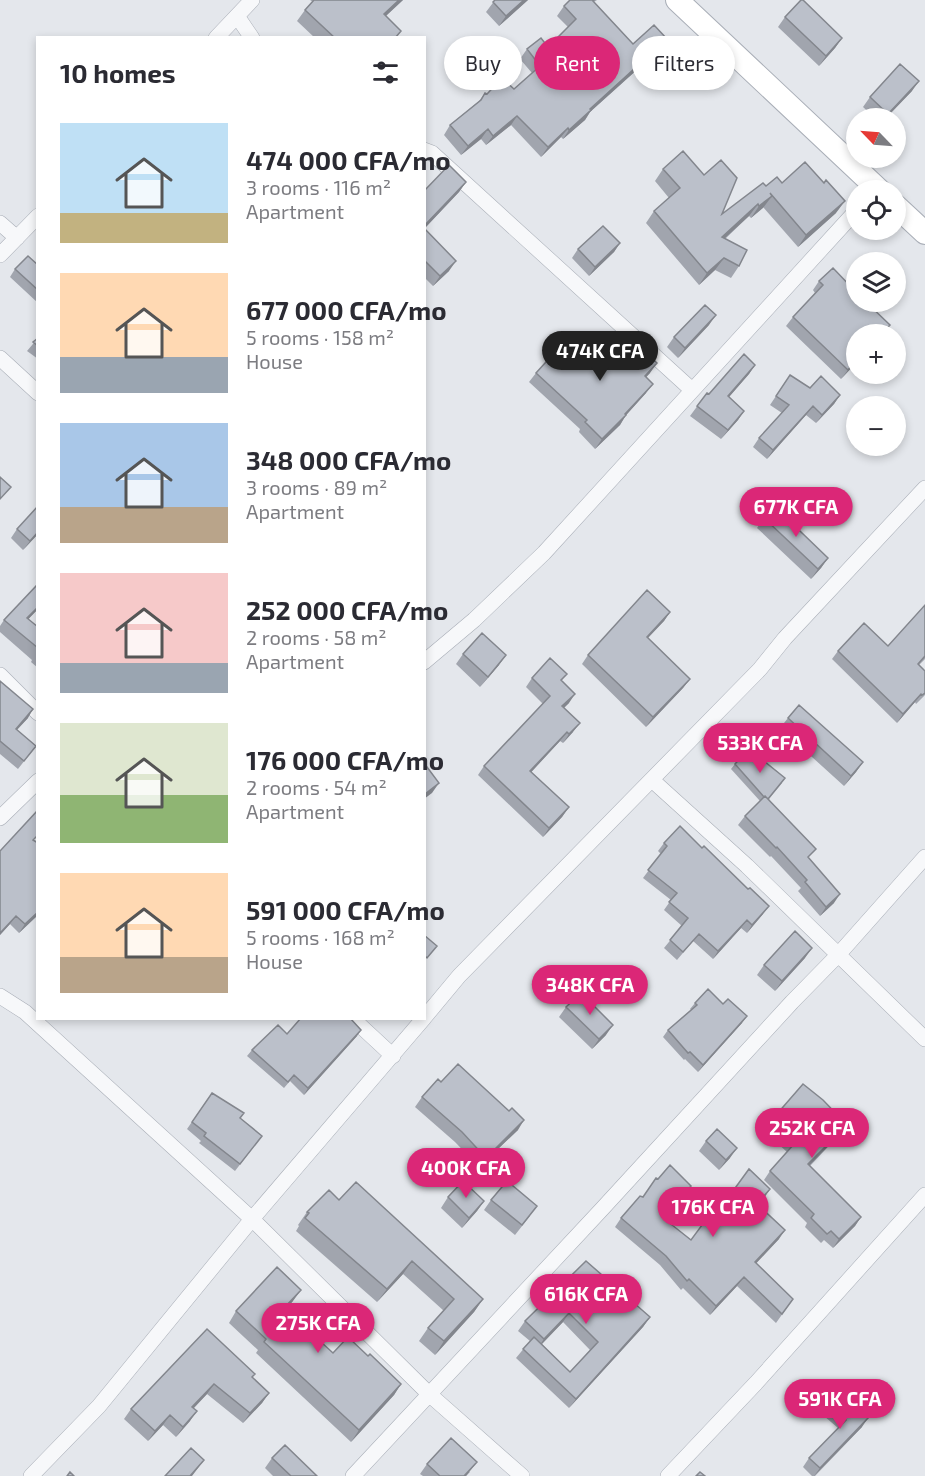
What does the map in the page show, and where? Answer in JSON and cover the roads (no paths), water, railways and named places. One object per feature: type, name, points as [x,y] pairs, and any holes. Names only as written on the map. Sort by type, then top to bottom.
[{"type":"street","points":[[218,36],[252,0]]},
{"type":"street","points":[[677,0],[866,180]]},
{"type":"street","points":[[237,16],[251,36]]},
{"type":"street","points":[[426,151],[432,153],[692,390]]},
{"type":"street","points":[[906,215],[925,233]]},
{"type":"street","points":[[0,255],[36,218]]},
{"type":"street","points":[[426,660],[474,620],[544,553],[846,222]]},
{"type":"street","points":[[0,223],[17,238]]},
{"type":"street","points":[[0,358],[36,391]]},
{"type":"street","points":[[426,1016],[459,976],[760,669],[785,638],[925,488]]},
{"type":"street","points":[[0,675],[36,711]]},
{"type":"street","points":[[652,780],[747,866],[925,1039]]},
{"type":"street","points":[[0,818],[36,783]]},
{"type":"street","points":[[353,1476],[838,955],[925,857]]},
{"type":"street","points":[[0,996],[25,1012],[252,1219],[429,1394],[522,1476]]},
{"type":"street","points":[[354,1020],[393,1056]]},
{"type":"street","points":[[32,1476],[99,1406],[252,1219],[422,1020]]},
{"type":"street","points":[[668,1476],[756,1383],[925,1195]]}]
